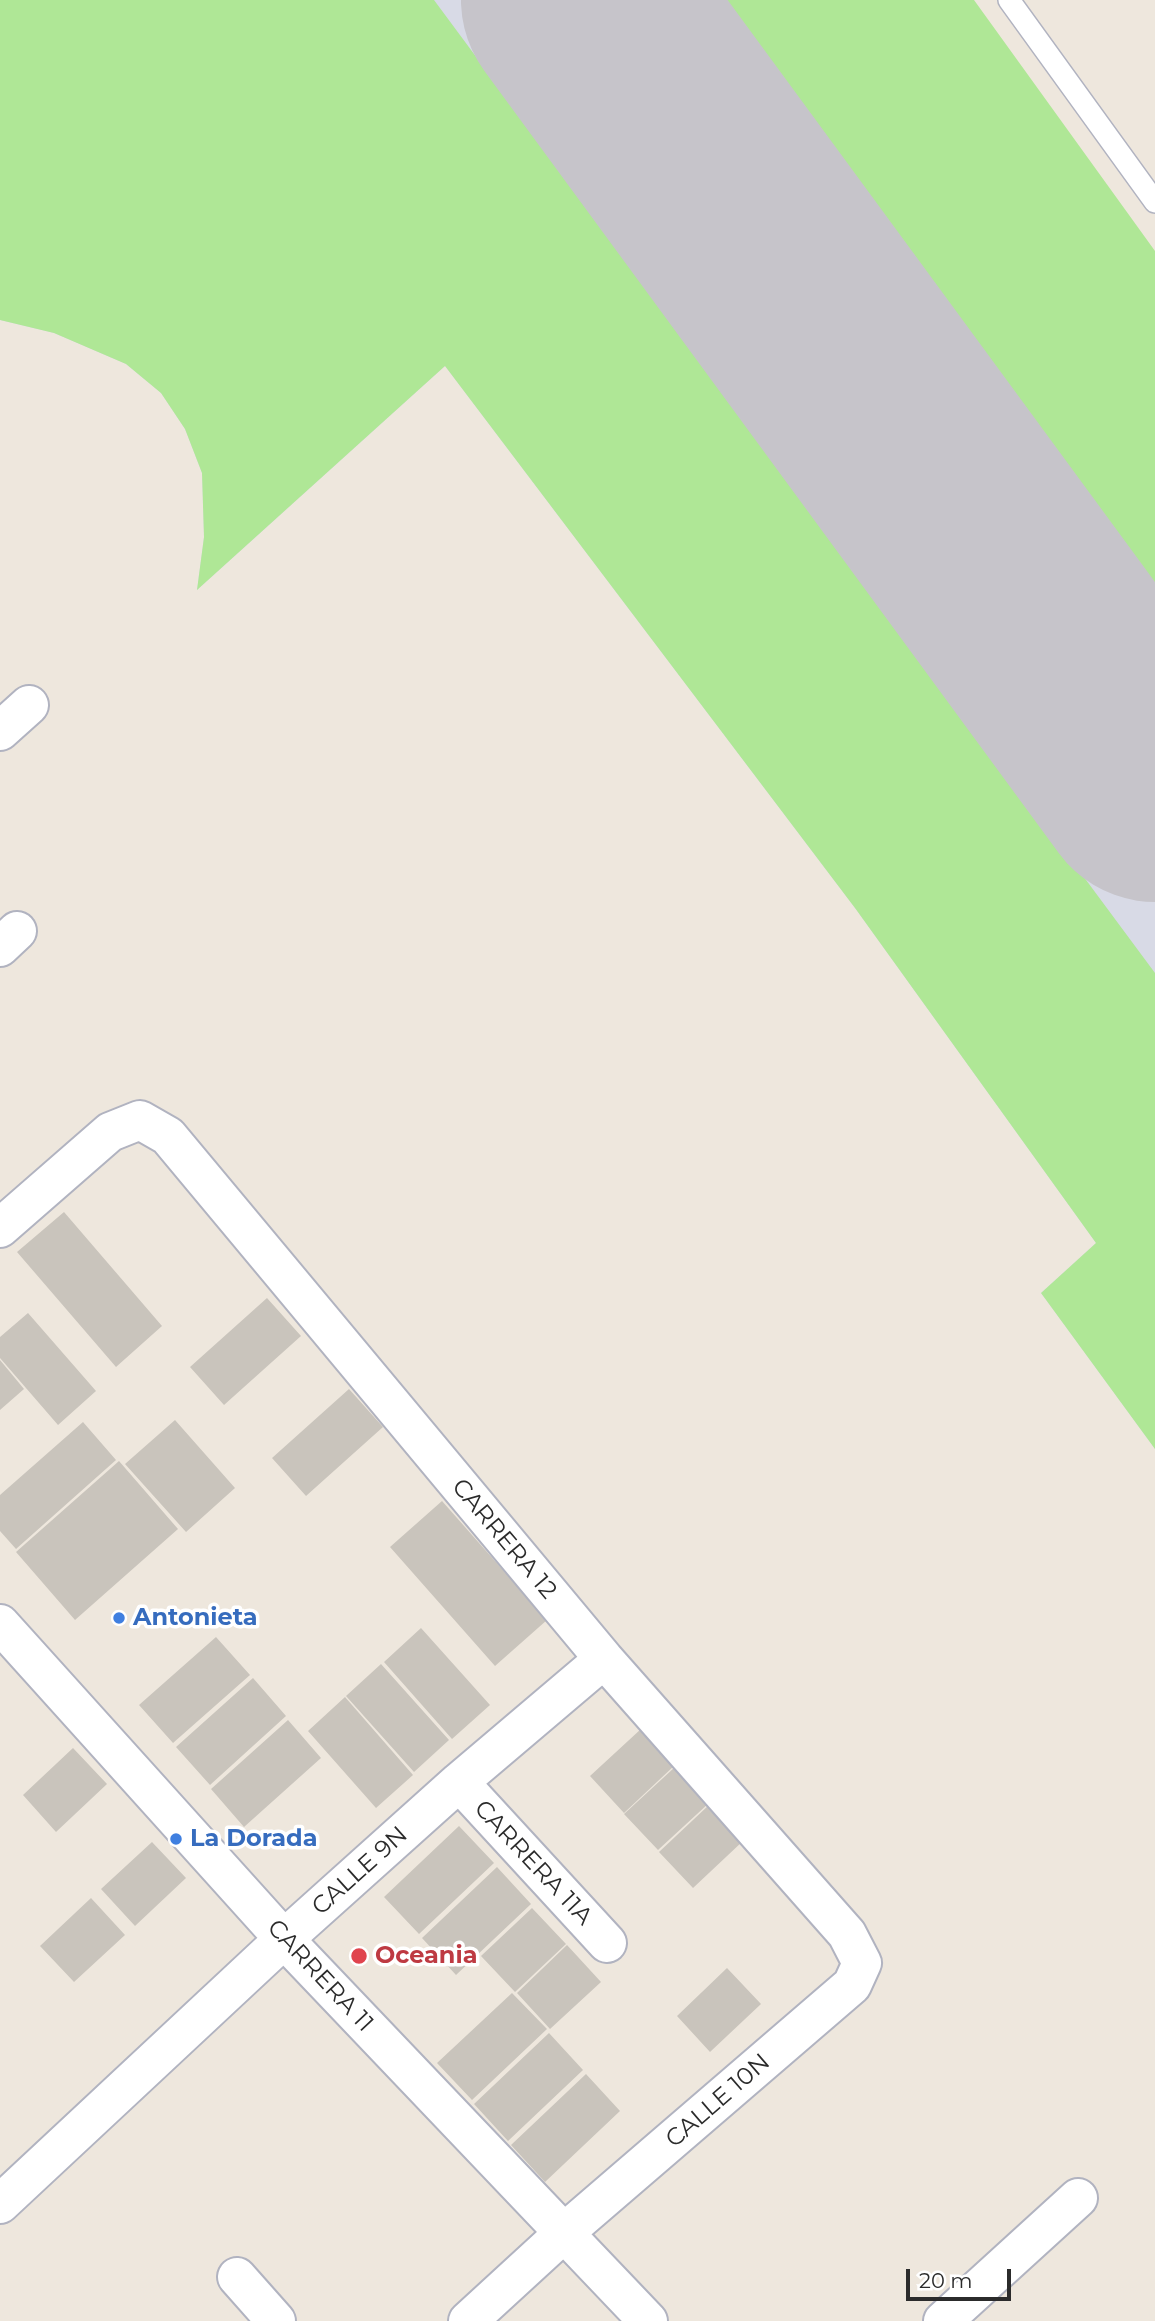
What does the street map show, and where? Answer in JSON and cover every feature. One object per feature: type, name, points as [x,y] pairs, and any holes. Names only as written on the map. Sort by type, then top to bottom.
[{"type":"street","points":[[0,731],[29,705]]},
{"type":"street","name":"CARRERA 12","points":[[0,1228],[110,1132],[140,1120],[168,1136],[604,1659],[847,1934],[862,1962]]},
{"type":"street","name":"CARRERA 11","points":[[0,1624],[284,1939],[649,2321]]},
{"type":"street","name":"CALLE 9N","points":[[0,2204],[284,1939],[459,1782],[604,1659]]},
{"type":"street","name":"CARRERA 11A","points":[[459,1782],[607,1943]]},
{"type":"street","name":"CALLE 10N","points":[[468,2321],[565,2232],[852,1985],[862,1962]]},
{"type":"street","points":[[943,2321],[1078,2198]]},
{"type":"street","points":[[237,2277],[276,2321]]},
{"type":"lane","points":[[1009,0],[1155,202]]},
{"type":"shaded area","points":[[0,0],[970,0],[1155,256],[1155,1449],[1041,1293],[1096,1243],[855,908],[445,366],[197,590],[204,537],[202,473],[185,429],[161,393],[126,364],[54,333],[0,320]]},
{"type":"green space","points":[[0,0],[434,0],[1155,973],[1155,1449],[1041,1293],[1096,1243],[855,908],[445,366],[197,590],[204,537],[202,473],[185,429],[161,393],[126,364],[54,333],[0,320]]},
{"type":"green space","points":[[684,0],[974,0],[1155,251],[1155,641]]},
{"type":"building","points":[[64,1212],[162,1326],[116,1367],[17,1252]]},
{"type":"building","points":[[267,1298],[301,1336],[224,1405],[190,1367]]},
{"type":"building","points":[[28,1313],[96,1391],[58,1425],[0,1358],[0,1337]]},
{"type":"building","points":[[0,1360],[24,1389],[0,1410]]},
{"type":"building","points":[[349,1389],[383,1427],[306,1496],[272,1458]]},
{"type":"building","points":[[175,1420],[235,1488],[186,1532],[125,1464]]},
{"type":"building","points":[[83,1422],[116,1460],[16,1549],[0,1531],[0,1495]]},
{"type":"building","points":[[119,1461],[178,1529],[75,1620],[16,1552]]},
{"type":"building","points":[[442,1501],[547,1620],[495,1666],[390,1547]]},
{"type":"building","points":[[421,1628],[490,1705],[452,1739],[384,1662]]},
{"type":"building","points":[[216,1637],[250,1675],[173,1743],[139,1705]]},
{"type":"building","points":[[381,1664],[449,1740],[414,1772],[346,1696]]},
{"type":"building","points":[[253,1678],[286,1716],[210,1785],[176,1747]]},
{"type":"building","points":[[345,1697],[413,1775],[376,1808],[308,1731]]},
{"type":"building","points":[[288,1720],[321,1758],[244,1827],[211,1789]]},
{"type":"building","points":[[641,1729],[675,1765],[624,1813],[590,1776]]},
{"type":"building","points":[[73,1748],[107,1784],[56,1832],[23,1795]]},
{"type":"building","points":[[675,1767],[709,1803],[658,1850],[624,1814]]},
{"type":"building","points":[[710,1804],[743,1841],[693,1888],[659,1852]]},
{"type":"building","points":[[459,1826],[494,1863],[419,1934],[384,1897]]},
{"type":"building","points":[[152,1842],[186,1878],[135,1926],[101,1889]]},
{"type":"building","points":[[497,1867],[531,1904],[456,1975],[422,1938]]},
{"type":"building","points":[[91,1898],[125,1935],[74,1982],[40,1946]]},
{"type":"building","points":[[532,1908],[566,1944],[515,1992],[481,1956]]},
{"type":"building","points":[[567,1945],[601,1982],[550,2029],[517,1993]]},
{"type":"building","points":[[727,1968],[761,2004],[710,2052],[677,2016]]},
{"type":"building","points":[[512,1993],[547,2029],[472,2100],[437,2063]]},
{"type":"building","points":[[549,2033],[583,2070],[508,2141],[474,2104]]},
{"type":"building","points":[[586,2074],[620,2111],[545,2182],[511,2145]]},
{"type":"runway","points":[[580,0],[1155,783]]},
{"type":"place","name":"Antonieta","points":[[119,1618]]},
{"type":"place","name":"La Dorada","points":[[176,1839]]},
{"type":"place","name":"Oceania","points":[[359,1956]]}]
